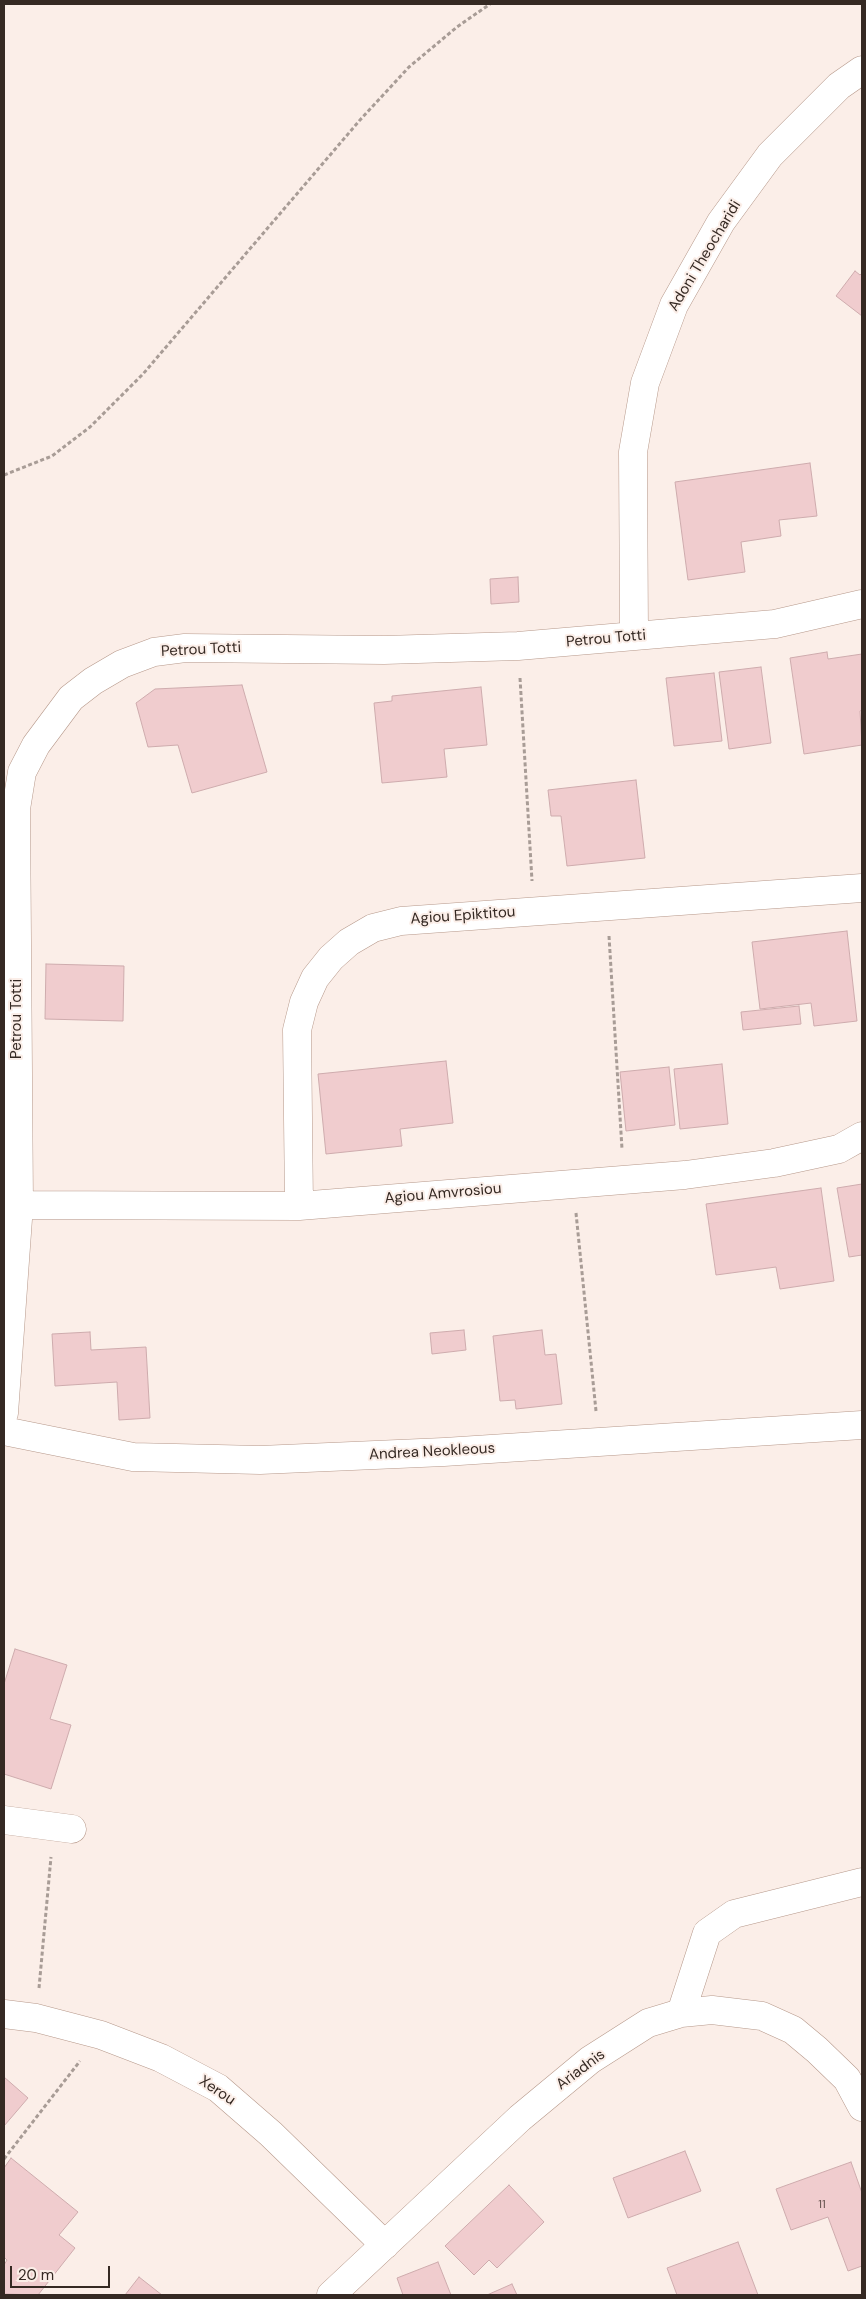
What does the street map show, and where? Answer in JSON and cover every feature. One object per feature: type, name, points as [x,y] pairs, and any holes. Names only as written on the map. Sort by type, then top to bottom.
[{"type":"street","name":"Adoni Theocharidi","points":[[634,636],[633,452],[645,383],[674,305],[722,222],[770,155],[839,86],[862,70]]},
{"type":"street","name":"Petrou Totti","points":[[4,1413],[19,1205],[16,809],[22,772],[36,745],[71,698],[93,681],[122,664],[154,652],[185,648],[384,650],[518,646],[775,624],[862,604]]},
{"type":"street","name":"Agiou Epiktitou","points":[[299,1206],[297,1030],[304,1002],[315,978],[331,958],[349,942],[373,928],[401,921],[862,888]]},
{"type":"street","name":"Agiou Amvrosiou","points":[[19,1205],[299,1206],[624,1180],[685,1175],[774,1163],[839,1149],[862,1136]]},
{"type":"street","name":"Andrea Neokleous","points":[[4,1431],[133,1456],[260,1460],[600,1442],[862,1425]]},
{"type":"street","points":[[4,1820],[63,1828]]},
{"type":"street","points":[[681,2013],[707,1933],[734,1914],[862,1882]]},
{"type":"street","name":"Ariadnis","points":[[331,2295],[520,2118],[590,2060],[648,2023],[681,2013],[712,2010],[762,2016],[793,2030],[847,2079],[862,2108]]},
{"type":"street","name":"Xerou","points":[[4,2014],[36,2018],[101,2034],[161,2058],[218,2088],[271,2134],[385,2245]]},
{"type":"path","points":[[4,475],[52,456],[90,427],[143,374],[360,120],[410,67],[457,27],[490,4]]},
{"type":"path","points":[[518,646],[534,912]]},
{"type":"path","points":[[608,906],[624,1180]]},
{"type":"path","points":[[573,1184],[600,1442]]},
{"type":"path","points":[[36,2018],[63,1828]]},
{"type":"path","points":[[4,2159],[101,2034]]},
{"type":"building","points":[[855,271],[860,275],[862,273],[862,316],[836,296]]},
{"type":"building","points":[[810,463],[817,516],[779,520],[781,536],[741,542],[745,572],[688,580],[675,482]]},
{"type":"building","points":[[518,577],[519,602],[491,604],[490,579]]},
{"type":"building","points":[[827,652],[828,659],[862,654],[862,710],[860,711],[862,745],[804,754],[790,658]]},
{"type":"building","points":[[761,667],[771,743],[729,749],[719,672]]},
{"type":"building","points":[[714,673],[722,741],[674,746],[666,678]]},
{"type":"building","points":[[242,685],[267,772],[192,793],[178,745],[148,747],[136,703],[155,689]]},
{"type":"building","points":[[481,687],[487,745],[444,749],[447,777],[382,783],[374,703],[392,701],[392,696]]},
{"type":"building","points":[[636,780],[645,858],[567,866],[561,816],[551,816],[548,790]]},
{"type":"building","points":[[847,931],[857,1021],[814,1026],[811,1003],[760,1009],[752,942]]},
{"type":"building","points":[[46,964],[124,966],[123,1021],[45,1019]]},
{"type":"building","points":[[799,1006],[801,1024],[743,1030],[741,1012]]},
{"type":"building","points":[[446,1061],[453,1123],[400,1129],[402,1146],[326,1154],[318,1074]]},
{"type":"building","points":[[722,1064],[728,1124],[680,1129],[674,1069]]},
{"type":"building","points":[[669,1067],[675,1125],[626,1131],[620,1072]]},
{"type":"building","points":[[862,1184],[862,1255],[849,1257],[837,1188]]},
{"type":"building","points":[[821,1188],[834,1281],[780,1289],[776,1267],[716,1275],[706,1204]]},
{"type":"building","points":[[464,1330],[466,1350],[432,1354],[430,1333]]},
{"type":"building","points":[[542,1330],[545,1355],[556,1354],[562,1404],[516,1409],[515,1400],[500,1401],[493,1336]]},
{"type":"building","points":[[90,1332],[91,1350],[146,1347],[150,1418],[119,1420],[117,1382],[55,1386],[52,1334]]},
{"type":"building","points":[[15,1649],[67,1665],[50,1719],[71,1725],[51,1789],[4,1774],[4,1684]]},
{"type":"building","points":[[4,2077],[28,2098],[4,2126]]},
{"type":"building","points":[[685,2151],[701,2191],[628,2218],[613,2178]]},
{"type":"building","points":[[11,2158],[78,2212],[59,2235],[75,2248],[38,2295],[4,2294],[4,2265],[7,2260],[4,2257],[4,2168]]},
{"type":"building","points":[[851,2162],[862,2193],[862,2266],[848,2271],[828,2217],[791,2230],[776,2189]]},
{"type":"building","points":[[509,2185],[544,2222],[497,2268],[489,2260],[474,2275],[445,2246]]},
{"type":"building","points":[[738,2242],[758,2295],[677,2295],[667,2268]]},
{"type":"building","points":[[438,2262],[451,2295],[403,2295],[397,2278]]},
{"type":"building","points":[[139,2277],[162,2295],[125,2295]]},
{"type":"building","points":[[512,2284],[517,2295],[487,2295]]}]
